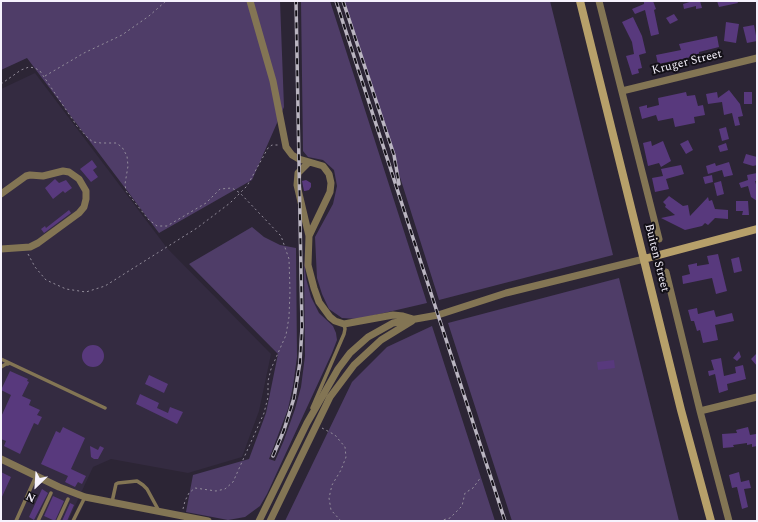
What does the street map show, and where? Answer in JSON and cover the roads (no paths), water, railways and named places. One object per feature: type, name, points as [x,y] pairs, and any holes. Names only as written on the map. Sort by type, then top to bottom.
[{"type":"street","points":[[250,1],[273,81],[286,147],[292,155],[308,163],[323,166],[329,174],[331,183],[330,192],[309,236]]},
{"type":"street","name":"Buiten Street","points":[[580,1],[711,521]]},
{"type":"street","name":"Buiten Street","points":[[599,1],[659,239]]},
{"type":"street","name":"Kruger Street","points":[[622,91],[757,58]]},
{"type":"street","points":[[308,163],[298,173],[297,185],[309,236],[308,265],[319,302],[330,317],[335,321],[344,324],[393,316],[403,316],[414,320]]},
{"type":"street","points":[[1,194],[22,178],[30,175],[43,176],[69,172],[74,174],[82,183],[86,192],[84,206],[79,213],[38,243],[25,248],[1,249]]},
{"type":"street","points":[[259,521],[316,406],[338,369],[350,353],[368,336],[381,328],[393,323],[438,314],[506,293],[757,229]]},
{"type":"street","name":"Buiten Street","points":[[666,272],[729,521]]},
{"type":"street","points":[[270,521],[330,397],[354,365],[381,340],[414,320]]},
{"type":"street","points":[[700,411],[757,397]]},
{"type":"street","points":[[1,459],[85,497],[208,521]]},
{"type":"lane","points":[[289,460],[344,334],[346,329],[344,324]]},
{"type":"lane","points":[[1,359],[105,408]]},
{"type":"lane","points":[[1,367],[6,364],[14,365]]},
{"type":"lane","points":[[16,521],[36,476]]},
{"type":"lane","points":[[112,502],[116,484],[137,481],[144,485],[147,489],[159,511]]},
{"type":"lane","points":[[38,521],[51,493]]},
{"type":"lane","points":[[73,521],[85,497]]},
{"type":"lane","points":[[58,521],[68,499]]},
{"type":"railway","points":[[273,456],[284,430],[294,398],[300,362],[302,327],[296,1]]},
{"type":"railway","points":[[336,1],[505,521]]},
{"type":"railway","points":[[343,1],[394,155],[399,184]]}]
